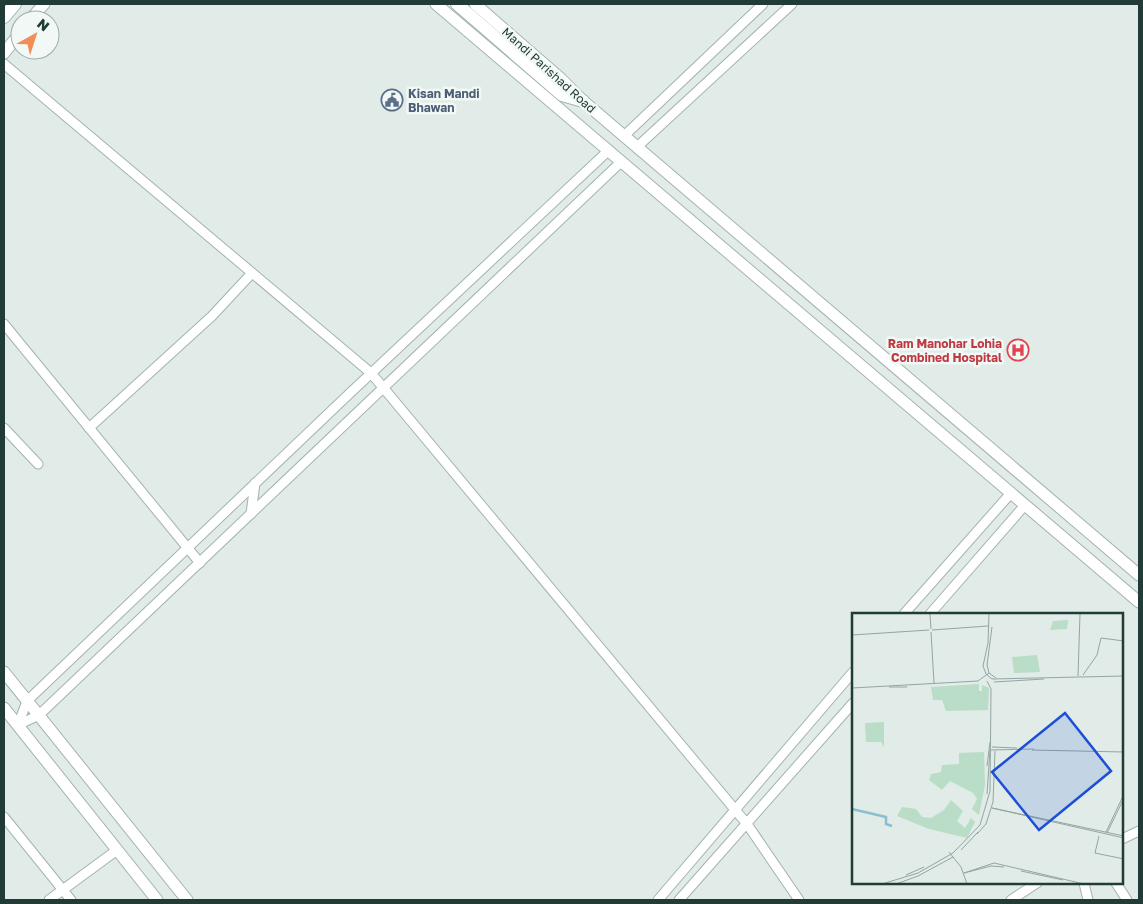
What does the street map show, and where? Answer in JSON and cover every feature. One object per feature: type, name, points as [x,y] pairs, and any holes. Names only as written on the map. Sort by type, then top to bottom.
[{"type":"main road","points":[[4,17],[15,4]]},
{"type":"main road","points":[[458,4],[562,95],[583,101]]},
{"type":"street","points":[[436,4],[1139,602]]},
{"type":"street","name":"Mandi Parishad Road","points":[[475,4],[561,79],[583,101],[1139,575]]},
{"type":"street","points":[[624,136],[763,4]]},
{"type":"street","points":[[637,147],[792,4]]},
{"type":"street","points":[[4,64],[371,373],[747,824],[799,900]]},
{"type":"street","points":[[18,725],[27,701],[371,373],[609,150]]},
{"type":"street","points":[[18,725],[39,715],[622,161]]},
{"type":"street","points":[[89,428],[212,316],[252,273]]},
{"type":"street","points":[[4,324],[200,562]]},
{"type":"street","points":[[4,428],[38,464]]},
{"type":"street","points":[[251,514],[255,484]]},
{"type":"street","points":[[905,613],[1010,493]]},
{"type":"street","points":[[931,613],[1025,505]]},
{"type":"street","points":[[4,672],[186,900]]},
{"type":"street","points":[[658,900],[852,673]]},
{"type":"street","points":[[679,900],[852,704]]},
{"type":"street","points":[[4,708],[157,900]]},
{"type":"street","points":[[4,817],[71,900]]},
{"type":"street","points":[[1123,839],[1139,831]]},
{"type":"street","points":[[49,900],[117,850]]},
{"type":"street","points":[[1011,900],[1035,884]]},
{"type":"street","points":[[1084,884],[1088,900]]},
{"type":"street","points":[[1117,884],[1127,900]]},
{"type":"place","name":"Kisan Mandi Bhawan","points":[[392,100]]},
{"type":"place","name":"Ram Manohar Lohia Combined Hospital","points":[[1018,350]]}]
